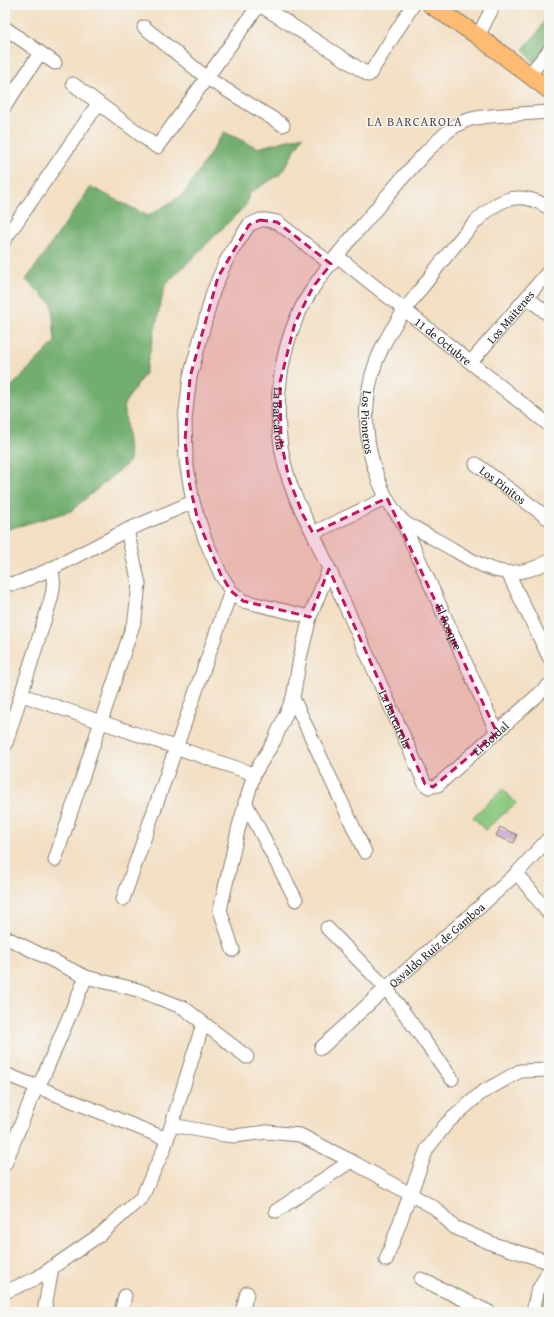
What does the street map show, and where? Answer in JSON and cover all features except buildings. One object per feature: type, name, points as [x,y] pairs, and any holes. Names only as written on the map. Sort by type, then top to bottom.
[{"type":"main road","points":[[437,7],[549,90]]},
{"type":"street","points":[[73,84],[158,147],[260,5],[369,75],[412,5]]},
{"type":"street","points":[[478,36],[494,5]]},
{"type":"street","points":[[144,27],[207,78],[283,125]]},
{"type":"street","points":[[5,28],[55,63]]},
{"type":"street","points":[[529,75],[549,51]]},
{"type":"street","points":[[5,106],[40,53]]},
{"type":"street","points":[[5,239],[98,104]]},
{"type":"street","name":"La Barcarola","points":[[429,787],[425,784],[313,532],[295,497],[286,466],[281,441],[279,402],[284,362],[295,323],[313,288],[403,176],[449,130],[466,121],[476,118],[549,112]]},
{"type":"street","name":"Los Pioneros","points":[[549,208],[534,200],[520,198],[506,200],[499,203],[471,228],[445,258],[405,310],[383,345],[371,380],[366,417],[369,447],[377,475],[387,498],[402,521],[480,565],[498,572],[517,572],[534,568],[549,561]]},
{"type":"street","name":"11 de Octubre","points":[[231,591],[221,575],[204,539],[193,502],[186,461],[185,419],[188,384],[213,292],[233,249],[249,225],[260,220],[272,221],[283,225],[405,310],[549,425]]},
{"type":"street","name":"Los Maitenes","points":[[471,362],[549,271]]},
{"type":"street","points":[[527,297],[549,315]]},
{"type":"street","name":"Los Pinitos","points":[[476,464],[549,518]]},
{"type":"street","points":[[313,532],[387,498]]},
{"type":"street","points":[[5,583],[14,584],[51,569],[127,530],[193,502]]},
{"type":"street","name":"El Bosque","points":[[402,521],[497,732]]},
{"type":"street","points":[[55,860],[136,619],[139,584],[127,530]]},
{"type":"street","points":[[5,746],[54,590],[54,579],[51,569]]},
{"type":"street","points":[[233,950],[220,910],[245,802],[254,774],[274,741],[293,698],[300,658],[310,617],[329,569]]},
{"type":"street","points":[[508,572],[549,657]]},
{"type":"street","points":[[124,899],[231,591],[243,601],[310,617]]},
{"type":"street","name":"El Boldal","points":[[429,787],[438,785],[549,684]]},
{"type":"street","points":[[22,695],[254,774]]},
{"type":"street","points":[[293,698],[365,852]]},
{"type":"street","points":[[245,802],[296,900]]},
{"type":"street","name":"Osvaldo Ruiz de Gamboa","points":[[321,1048],[386,988],[517,873],[549,838]]},
{"type":"street","points":[[517,873],[549,914]]},
{"type":"street","points":[[327,928],[386,988],[452,1079]]},
{"type":"street","points":[[5,937],[86,977],[138,990],[184,1008],[247,1057]]},
{"type":"street","points":[[5,1164],[31,1099],[44,1075],[86,977]]},
{"type":"street","points":[[5,1292],[37,1278],[101,1234],[142,1196],[164,1149],[203,1024]]},
{"type":"street","points":[[386,1260],[427,1149],[447,1123],[481,1093],[520,1071],[549,1070]]},
{"type":"street","points":[[5,1074],[167,1139]]},
{"type":"street","points":[[172,1125],[234,1136],[267,1132],[300,1135],[351,1161],[435,1208],[454,1227],[493,1244],[549,1262]]},
{"type":"street","points":[[276,1211],[351,1161]]},
{"type":"street","points":[[44,1312],[52,1268]]},
{"type":"street","points":[[533,1312],[537,1292],[549,1270]]},
{"type":"street","points":[[421,1279],[489,1312]]},
{"type":"street","points":[[242,1312],[246,1293]]},
{"type":"street","points":[[121,1312],[125,1296]]},
{"type":"highlighted area","points":[[260,220],[277,222],[331,264],[313,287],[295,323],[280,382],[281,441],[289,479],[303,515],[313,533],[387,498],[497,733],[433,787],[425,784],[329,569],[310,617],[243,601],[231,591],[221,575],[198,521],[189,482],[185,440],[190,377],[218,277],[249,225]]},
{"type":"green space","points":[[549,12],[549,71],[538,69],[523,49],[538,32]]},
{"type":"green space","points":[[224,132],[258,148],[303,136],[281,174],[249,193],[246,205],[165,285],[145,373],[124,404],[130,461],[71,511],[5,530],[5,393],[55,342],[52,304],[26,280],[91,187],[148,216],[183,195]]},
{"type":"green space","points":[[503,789],[516,803],[485,830],[473,817]]},
{"type":"green space","points":[[549,1279],[549,1312],[536,1312]]},
{"type":"district","name":"LA BARCAROLA","points":[[415,121]]}]
